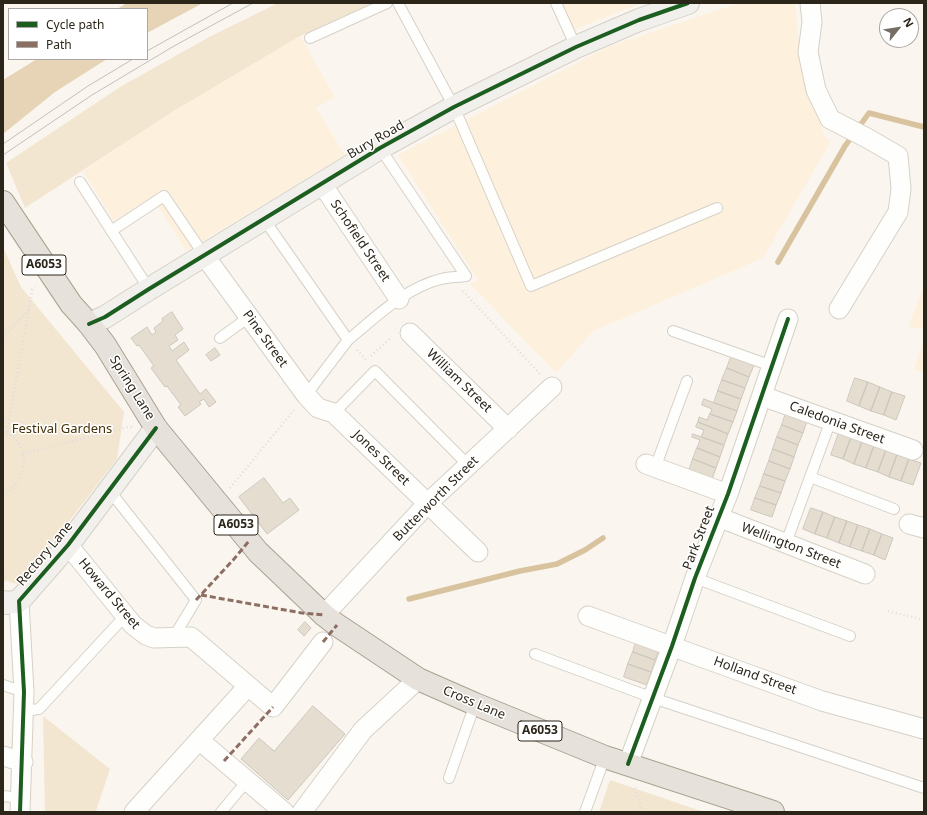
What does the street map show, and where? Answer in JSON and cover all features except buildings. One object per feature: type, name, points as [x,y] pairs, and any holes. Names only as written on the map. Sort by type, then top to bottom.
[{"type":"main road","name":"Spring Lane","points":[[3,202],[71,304],[105,345],[156,428],[258,552],[324,615]]},
{"type":"main road","name":"Cross Lane","points":[[324,615],[418,679],[605,757],[773,812]]},
{"type":"street","name":"Bury Road","points":[[89,324],[105,317],[148,289],[380,148],[454,107],[576,47],[640,20],[688,3]]},
{"type":"street","points":[[810,3],[812,22],[808,52],[816,90],[830,119],[898,156],[901,189],[898,212],[839,309]]},
{"type":"street","name":"Schofield Street","points":[[322,184],[399,299]]},
{"type":"street","name":"Pine Street","points":[[204,255],[306,395],[318,408],[334,413]]},
{"type":"street","name":"Park Street","points":[[628,764],[672,646],[695,578],[728,494],[788,319]]},
{"type":"street","name":"William Street","points":[[402,335],[508,429]]},
{"type":"street","name":"Butterworth Street","points":[[324,615],[428,503],[552,388]]},
{"type":"street","name":"Caledonia Street","points":[[762,396],[913,450]]},
{"type":"street","name":"Jones Street","points":[[334,413],[478,552]]},
{"type":"street","name":"Rectory Lane","points":[[15,802],[23,762],[24,692],[22,645],[11,601],[68,545],[156,428]]},
{"type":"street","points":[[650,466],[728,494]]},
{"type":"street","name":"Wellington Street","points":[[718,517],[865,574]]},
{"type":"street","name":"Howard Street","points":[[68,545],[132,625],[146,635],[154,638],[191,637],[273,707],[323,642]]},
{"type":"street","name":"Holland Street","points":[[588,616],[822,702],[924,729]]},
{"type":"street","points":[[302,812],[363,730],[418,679]]},
{"type":"street","points":[[134,812],[248,686]]},
{"type":"street","points":[[199,740],[284,812]]},
{"type":"street","points":[[3,756],[23,762]]},
{"type":"lane","points":[[310,38],[387,3]]},
{"type":"lane","points":[[398,3],[454,107],[531,286],[717,208]]},
{"type":"lane","points":[[556,3],[576,47]]},
{"type":"lane","points":[[306,395],[348,340],[399,299],[423,286],[442,279],[466,276],[380,148]]},
{"type":"lane","points":[[80,182],[148,289]]},
{"type":"lane","points":[[111,231],[164,196],[204,255]]},
{"type":"lane","points":[[264,219],[348,340]]},
{"type":"lane","points":[[220,338],[249,317]]},
{"type":"lane","points":[[673,331],[772,366]]},
{"type":"lane","points":[[334,413],[375,371],[468,465]]},
{"type":"lane","points":[[650,466],[687,381]]},
{"type":"lane","points":[[786,544],[831,420]]},
{"type":"lane","points":[[810,477],[894,510]]},
{"type":"lane","points":[[109,490],[196,600],[173,638]]},
{"type":"lane","points":[[695,578],[850,636]]},
{"type":"lane","points":[[24,711],[38,709],[125,616]]},
{"type":"lane","points":[[535,654],[652,698],[924,788]]},
{"type":"lane","points":[[3,685],[24,692]]},
{"type":"lane","points":[[449,778],[475,704]]},
{"type":"lane","points":[[585,812],[605,757]]},
{"type":"lane","points":[[221,812],[247,780]]},
{"type":"path","points":[[7,432],[32,290],[50,273]]},
{"type":"path","points":[[450,278],[552,388]]},
{"type":"path","points":[[3,337],[29,310]]},
{"type":"path","points":[[366,361],[402,335]]},
{"type":"path","points":[[348,340],[375,371]]},
{"type":"path","points":[[216,501],[229,488],[306,395]]},
{"type":"path","points":[[22,454],[128,427],[156,428]]},
{"type":"path","points":[[3,431],[7,432],[16,440],[24,461],[23,473],[18,484],[10,492],[3,495]]},
{"type":"path","points":[[888,611],[924,620]]},
{"type":"shaded area","points":[[127,3],[203,3],[148,32],[148,8],[119,8]]},
{"type":"shaded area","points":[[551,3],[642,3],[565,33]]},
{"type":"shaded area","points":[[740,3],[795,3],[798,37],[824,136],[831,141],[763,258],[593,331],[556,373],[470,284],[478,280],[398,155],[608,47]]},
{"type":"shaded area","points":[[300,36],[335,97],[316,108],[345,155],[186,251],[152,197],[114,221],[83,171],[172,112]]},
{"type":"shaded area","points":[[35,60],[105,60],[55,92],[3,134],[3,80]]},
{"type":"shaded area","points":[[924,284],[924,329],[909,327]]},
{"type":"shaded area","points":[[924,338],[924,372],[914,370]]},
{"type":"green space","points":[[278,3],[373,3],[300,36],[172,112],[25,208],[6,163],[120,87],[211,36]]},
{"type":"green space","name":"Festival Gardens","points":[[3,247],[21,287],[124,412],[117,459],[20,585],[3,580]]},
{"type":"green space","points":[[43,716],[110,769],[96,811],[97,812],[45,812]]},
{"type":"green space","points":[[610,780],[704,812],[599,812]]},
{"type":"waterway","points":[[778,262],[845,146],[869,113],[924,127]]},
{"type":"waterway","points":[[409,599],[520,571],[557,564],[585,550],[603,538]]},
{"type":"tram line","points":[[148,50],[233,3]]},
{"type":"tram line","points":[[3,155],[92,95],[174,46],[253,3]]},
{"type":"tram line","points":[[3,144],[88,86],[131,60]]},
{"type":"marked path","points":[[196,600],[249,541]]},
{"type":"marked path","points":[[201,595],[302,613],[324,615]]},
{"type":"marked path","points":[[323,642],[337,625]]},
{"type":"marked path","points":[[224,761],[273,707]]},
{"type":"cycle path","points":[[89,324],[105,317],[380,148],[454,107],[576,47],[639,20],[688,3]]},
{"type":"cycle path","points":[[628,764],[672,646],[695,578],[728,494],[788,319]]},
{"type":"cycle path","points":[[20,812],[24,692],[19,601],[68,545],[156,428]]}]
